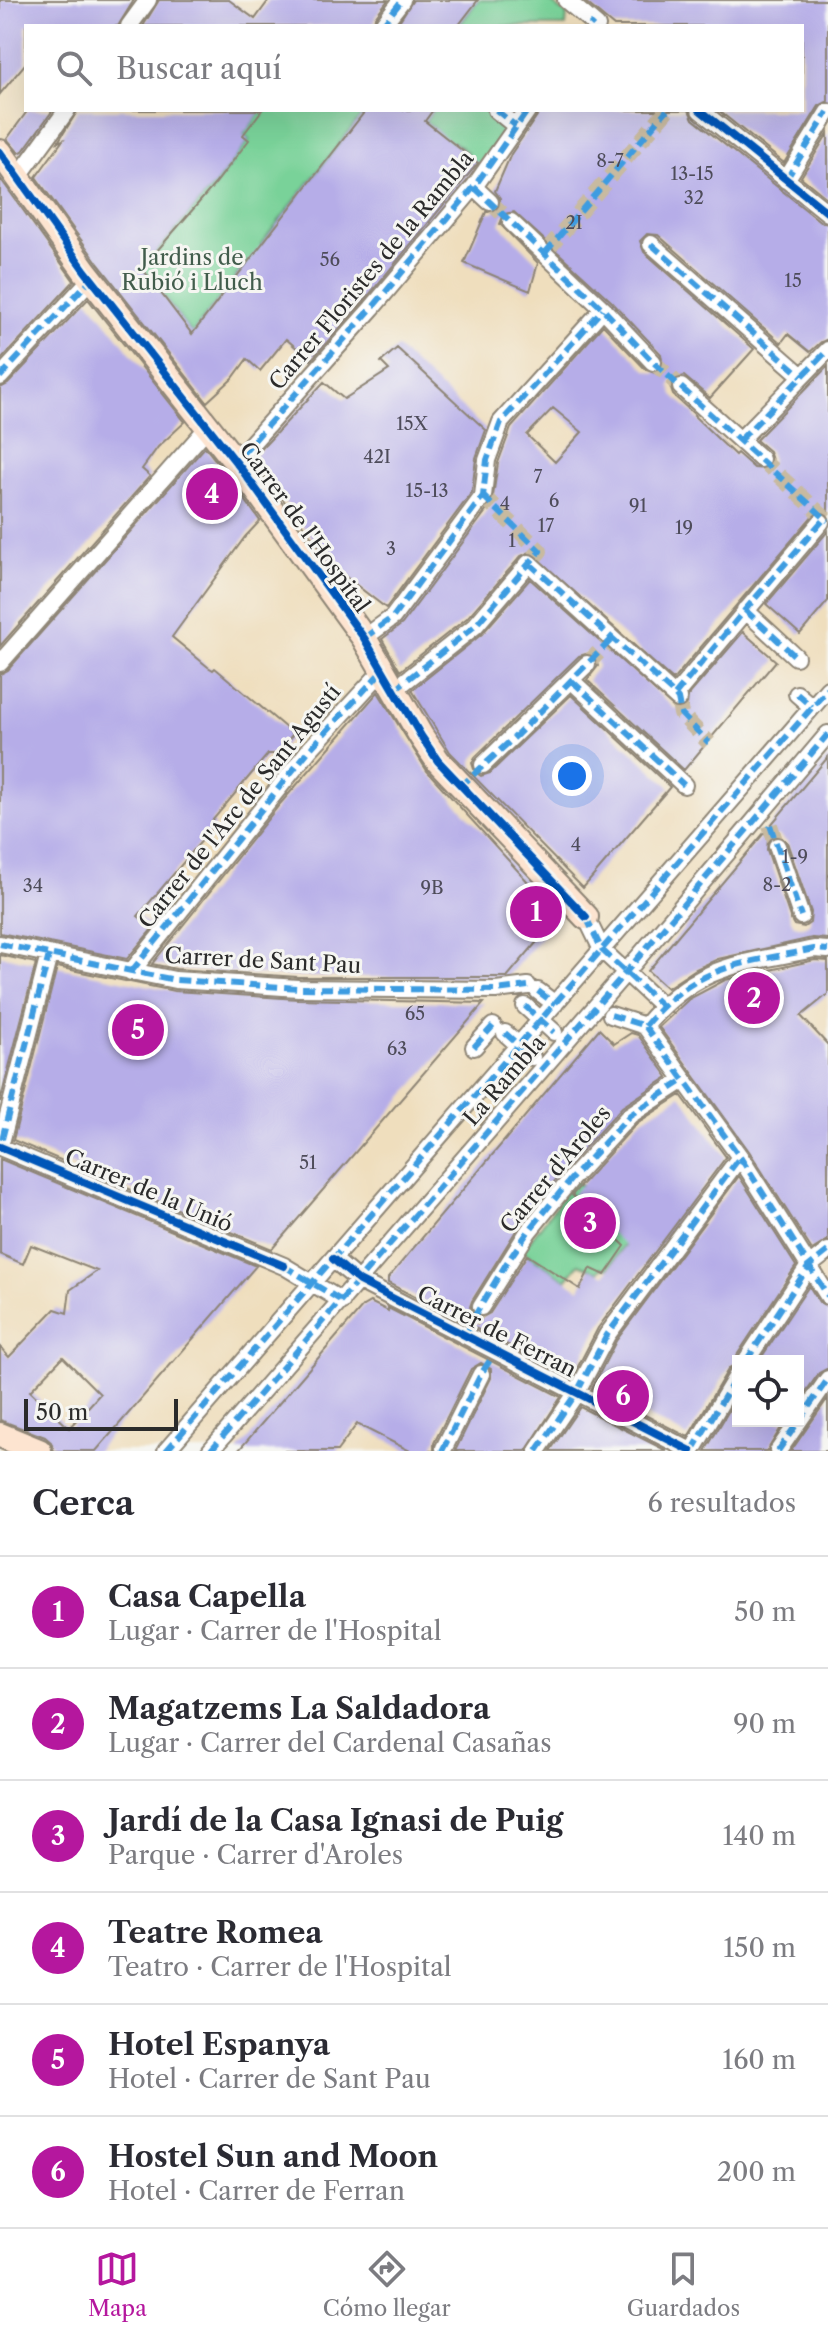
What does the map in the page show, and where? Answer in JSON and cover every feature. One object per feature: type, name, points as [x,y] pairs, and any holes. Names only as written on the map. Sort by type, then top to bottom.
[{"type":"street","points":[[130,24],[148,0]]},
{"type":"street","points":[[385,24],[402,0]]},
{"type":"street","points":[[566,0],[592,24]]},
{"type":"street","points":[[18,177],[66,112]]},
{"type":"street","points":[[498,112],[516,126]]},
{"type":"street","name":"Carrer Floristes de la Rambla","points":[[242,454],[474,187],[526,112]]},
{"type":"street","points":[[702,112],[828,213]]},
{"type":"street","points":[[786,180],[828,112]]},
{"type":"street","name":"Carrer de l'Hospital","points":[[0,152],[91,279],[208,427],[364,638],[430,750],[464,782],[590,923]]},
{"type":"street","points":[[474,187],[490,202]]},
{"type":"street","points":[[511,222],[546,252],[653,362]]},
{"type":"street","points":[[651,244],[802,376]]},
{"type":"street","points":[[0,377],[91,279]]},
{"type":"street","points":[[364,638],[393,617],[483,496],[487,460],[501,422],[603,309]]},
{"type":"street","points":[[740,440],[828,350]]},
{"type":"street","points":[[681,387],[761,459]]},
{"type":"street","points":[[0,663],[208,427]]},
{"type":"street","points":[[796,657],[745,610],[821,522]]},
{"type":"street","name":"Carrer de l'Arc de Sant Agustí","points":[[131,972],[310,749],[388,680],[475,626],[529,563],[677,697],[745,610]]},
{"type":"street","points":[[483,765],[587,664]]},
{"type":"street","points":[[572,681],[684,785]]},
{"type":"street","name":"La Rambla","points":[[166,1451],[828,689]]},
{"type":"street","points":[[797,694],[826,732]]},
{"type":"street","name":"La Rambla","points":[[210,1451],[630,976],[826,732]]},
{"type":"street","points":[[777,846],[801,916]]},
{"type":"street","points":[[590,923],[602,950],[630,976],[667,1000]]},
{"type":"street","name":"Carrer de Sant Pau","points":[[0,944],[175,980],[298,988],[533,989],[555,1004]]},
{"type":"street","points":[[645,1026],[667,1000],[717,969],[814,949],[828,950]]},
{"type":"street","points":[[1,1143],[49,955]]},
{"type":"street","points":[[525,1006],[554,1032]]},
{"type":"street","points":[[611,1015],[645,1026],[740,1157],[828,1296]]},
{"type":"street","name":"La Rambla","points":[[474,1047],[499,1030],[519,1045]]},
{"type":"street","points":[[519,1045],[532,1057]]},
{"type":"street","name":"Carrer d'Aroles","points":[[481,1307],[528,1232],[571,1179],[630,1115],[684,1080]]},
{"type":"street","name":"Carrer de la Unió","points":[[1,1143],[286,1263],[342,1301]]},
{"type":"street","points":[[537,1451],[577,1392],[607,1335],[740,1157]]},
{"type":"street","points":[[750,1355],[809,1266],[828,1251]]},
{"type":"street","name":"Carrer de Ferran","points":[[333,1259],[359,1281],[469,1329],[488,1363],[577,1392],[692,1451]]},
{"type":"street","points":[[444,1448],[488,1363]]},
{"type":"street","points":[[778,1451],[828,1379]]},
{"type":"street","points":[[692,1451],[732,1384]]},
{"type":"street","points":[[0,1435],[39,1451]]},
{"type":"green space","points":[[478,0],[548,0],[567,15],[566,24],[460,24]]},
{"type":"green space","name":"Jardins de Rubió i Lluch","points":[[260,112],[364,112],[261,244],[265,280],[245,265],[192,334],[142,268],[249,140],[243,135]]},
{"type":"green space","points":[[432,112],[517,112],[482,168],[466,155],[467,152],[453,142],[451,144],[425,121]]},
{"type":"green space","points":[[575,1180],[606,1206],[639,1225],[608,1268],[602,1267],[599,1272],[579,1264],[566,1280],[522,1251]]},
{"type":"building","points":[[0,0],[134,0],[119,24],[24,24],[24,65],[0,94]]},
{"type":"building","points":[[159,0],[229,0],[255,19],[269,0],[388,0],[375,17],[374,24],[144,24]]},
{"type":"building","points":[[413,0],[478,0],[460,24],[398,23]]},
{"type":"building","points":[[583,0],[828,0],[828,101],[819,106],[784,163],[720,112],[804,112],[804,24],[612,24]]},
{"type":"building","points":[[27,112],[52,112],[23,151],[19,153],[7,139]]},
{"type":"building","points":[[77,112],[260,112],[243,135],[249,140],[142,268],[192,334],[364,112],[432,112],[425,121],[478,163],[311,360],[286,339],[260,371],[247,359],[233,378],[207,402],[97,262],[36,177],[63,140],[58,142]]},
{"type":"building","points":[[540,112],[690,112],[693,119],[821,222],[828,224],[828,339],[810,352],[788,334],[781,343],[658,235],[647,234],[640,241],[644,252],[754,349],[710,398],[684,376],[673,379],[670,386],[673,395],[694,416],[735,455],[737,453],[754,468],[765,469],[772,460],[769,451],[756,440],[828,366],[828,514],[822,511],[813,515],[673,680],[530,552],[521,556],[467,618],[400,671],[382,639],[402,624],[492,503],[498,463],[511,428],[603,325],[646,370],[655,373],[663,366],[661,354],[611,301],[514,212],[504,214],[500,224],[538,263],[530,291],[464,263],[486,212],[494,212],[500,205],[495,191],[511,154]],"holes":[[[553,408],[582,432],[555,462],[527,435]]]},
{"type":"building","points":[[828,133],[828,199],[801,177]]},
{"type":"building","points":[[0,178],[74,281],[0,361]]},
{"type":"building","points":[[88,299],[185,422],[158,447],[142,469],[150,476],[0,646],[0,388],[8,384]]},
{"type":"building","points":[[397,348],[486,430],[476,458],[472,492],[386,608],[337,570],[252,459],[324,382],[344,399],[389,370],[381,362]]},
{"type":"building","points":[[205,447],[220,466],[212,474],[233,501],[241,494],[260,521],[172,637],[208,667],[215,668],[293,734],[276,754],[268,754],[211,822],[215,825],[138,916],[153,928],[127,959],[0,933],[0,674],[8,670]]},
{"type":"building","points":[[828,531],[828,601],[800,634],[766,604]]},
{"type":"building","points":[[530,579],[675,709],[687,706],[688,696],[743,632],[776,661],[684,770],[587,680],[598,666],[595,657],[589,653],[579,656],[475,757],[472,763],[475,772],[481,776],[490,773],[571,695],[670,787],[583,888],[450,752],[412,690],[482,634]]},
{"type":"building","points":[[378,692],[427,771],[559,916],[507,977],[298,977],[176,969],[152,964],[280,804]]},
{"type":"building","points":[[828,757],[828,939],[812,938],[718,959],[667,988],[648,971]],"holes":[[[778,835],[787,842],[811,912],[810,923],[804,927],[794,925],[791,920],[767,850],[768,839]]]},
{"type":"building","points":[[0,955],[36,963],[0,1102]]},
{"type":"building","points":[[815,960],[828,961],[828,994],[801,1016],[828,1045],[828,1240],[812,1250],[749,1151],[659,1027],[689,999],[725,980]]},
{"type":"building","points":[[57,967],[174,991],[298,999],[484,1003],[272,1249],[13,1140]]},
{"type":"building","points":[[599,1029],[614,1044],[631,1033],[638,1035],[668,1077],[622,1107],[562,1172],[519,1226],[472,1301],[470,1307],[475,1316],[481,1318],[490,1313],[527,1255],[580,1289],[590,1268],[605,1275],[625,1246],[572,1195],[637,1123],[681,1095],[726,1157],[598,1328],[572,1378],[388,1283],[388,1278]]},
{"type":"building","points":[[0,1159],[256,1266],[96,1451],[54,1451],[45,1437],[0,1420],[0,1347],[9,1357],[55,1309],[67,1313],[70,1290],[97,1271],[31,1245],[23,1264],[0,1254]],"holes":[[[63,1357],[100,1394],[69,1428],[30,1391]]]},
{"type":"building","points":[[739,1176],[796,1266],[737,1355],[732,1355],[732,1366],[688,1437],[592,1388],[616,1341]]},
{"type":"building","points":[[809,1286],[819,1302],[828,1307],[828,1368],[819,1373],[804,1394],[804,1355],[763,1355]]},
{"type":"building","points":[[370,1302],[388,1311],[388,1308],[561,1397],[526,1451],[455,1451],[491,1378],[491,1369],[481,1363],[471,1369],[434,1443],[434,1451],[410,1451],[357,1424],[337,1451],[238,1451],[363,1306]]},
{"type":"building","points":[[828,1398],[828,1451],[791,1451]]},
{"type":"building","points":[[732,1405],[732,1427],[781,1427],[767,1451],[705,1451]]},
{"type":"building","points":[[580,1407],[667,1451],[550,1451]]},
{"type":"tunnel","points":[[547,250],[665,112]]},
{"type":"tunnel","points":[[490,202],[511,222]]},
{"type":"tunnel","points":[[653,362],[681,387]]},
{"type":"tunnel","points":[[761,459],[828,521]]},
{"type":"tunnel","points":[[483,496],[540,551],[529,563]]},
{"type":"tunnel","points":[[587,664],[610,641]]},
{"type":"tunnel","points":[[678,699],[681,714],[709,743]]},
{"type":"tunnel","points":[[770,825],[777,846]]},
{"type":"tunnel","points":[[471,1322],[481,1307]]},
{"type":"marked path","points":[[385,24],[402,0]]},
{"type":"marked path","points":[[498,112],[516,126]]},
{"type":"marked path","points":[[242,454],[474,187],[527,112]]},
{"type":"marked path","points":[[545,253],[665,112]]},
{"type":"marked path","points":[[786,180],[828,112]]},
{"type":"marked path","points":[[474,187],[603,309],[653,362],[828,521]]},
{"type":"marked path","points":[[651,244],[802,376]]},
{"type":"marked path","points":[[0,377],[91,279]]},
{"type":"marked path","points":[[364,638],[393,617],[483,496],[487,460],[501,422],[603,309]]},
{"type":"marked path","points":[[740,440],[828,350]]},
{"type":"marked path","points":[[394,690],[475,626],[540,551],[483,496]]},
{"type":"marked path","points":[[675,695],[824,519]]},
{"type":"marked path","points":[[529,563],[675,695],[681,714],[709,743]]},
{"type":"marked path","points":[[745,610],[796,657]]},
{"type":"marked path","points":[[460,787],[518,734],[613,638]]},
{"type":"marked path","points":[[131,972],[310,749],[383,670]]},
{"type":"marked path","points":[[572,681],[684,785]]},
{"type":"marked path","points":[[166,1451],[828,689]]},
{"type":"marked path","points":[[797,694],[812,707]]},
{"type":"marked path","points":[[210,1451],[828,734]]},
{"type":"marked path","points":[[770,825],[801,916]]},
{"type":"marked path","points":[[586,917],[602,950],[662,1006]]},
{"type":"marked path","points":[[0,944],[175,980],[298,988],[496,990],[528,986]]},
{"type":"marked path","points":[[645,1026],[683,990],[721,970],[814,949],[828,950]]},
{"type":"marked path","points":[[2,1139],[49,955]]},
{"type":"marked path","points":[[538,991],[555,1004]]},
{"type":"marked path","points":[[525,1006],[554,1032]]},
{"type":"marked path","points":[[611,1015],[645,1026]]},
{"type":"marked path","points":[[474,1047],[493,1026]]},
{"type":"marked path","points":[[645,1026],[740,1157],[828,1296]]},
{"type":"marked path","points":[[505,1033],[532,1057]]},
{"type":"marked path","points":[[467,1335],[471,1322],[506,1264],[571,1179],[630,1115],[684,1080]]},
{"type":"marked path","points":[[537,1451],[577,1392],[607,1335],[740,1157]]},
{"type":"marked path","points":[[750,1355],[809,1266],[828,1251]]},
{"type":"marked path","points":[[284,1266],[342,1301]]},
{"type":"marked path","points":[[442,1451],[496,1351]]},
{"type":"marked path","points":[[778,1451],[828,1379]]},
{"type":"marked path","points":[[692,1451],[732,1384]]},
{"type":"cycle path","points":[[702,112],[828,213]]},
{"type":"cycle path","points":[[0,152],[85,271],[242,470],[364,638],[438,761],[586,917]]},
{"type":"cycle path","points":[[0,1147],[284,1266]]},
{"type":"cycle path","points":[[333,1259],[359,1281],[691,1451]]},
{"type":"place","name":"Teatre Romea","points":[[212,494]]},
{"type":"place","name":"Casa Capella","points":[[536,912]]},
{"type":"place","name":"Magatzems La Saldadora","points":[[754,998]]},
{"type":"place","name":"Hotel Espanya","points":[[138,1030]]},
{"type":"place","name":"Jardí de la Casa Ignasi de Puig","points":[[590,1223]]},
{"type":"place","name":"Hostel Sun and Moon","points":[[623,1396]]}]
